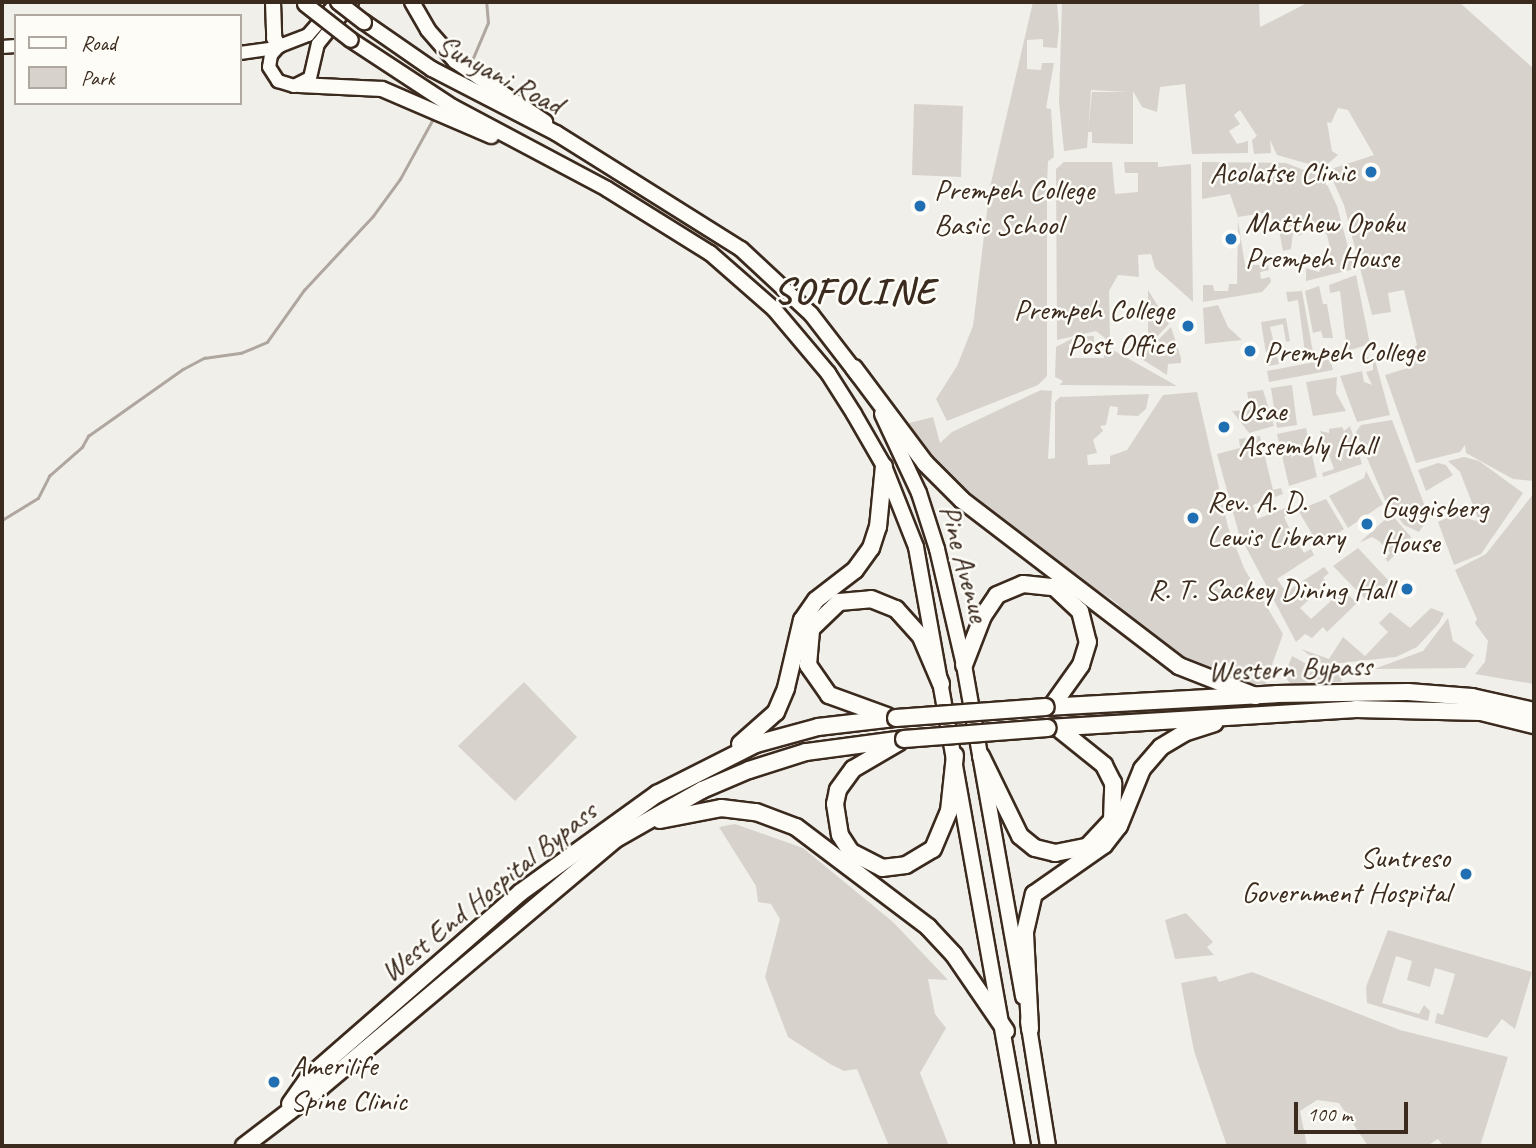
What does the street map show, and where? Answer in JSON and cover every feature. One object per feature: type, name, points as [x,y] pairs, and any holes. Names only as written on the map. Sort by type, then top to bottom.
[{"type":"highway","points":[[854,368],[925,463],[962,500],[1179,666],[1255,696]]},
{"type":"highway","points":[[704,768],[753,736],[776,712],[786,688],[802,620],[816,600],[871,548],[878,527],[884,466]]},
{"type":"highway","points":[[964,665],[983,616],[998,595],[1023,584],[1054,587],[1080,611],[1088,642],[1081,665],[1049,707]]},
{"type":"highway","points":[[896,718],[841,702],[813,677],[808,665],[807,638],[826,610],[839,602],[858,599],[884,602],[896,609],[921,637],[941,684]]},
{"type":"highway","name":"Western Bypass","points":[[1049,707],[1255,696],[1408,692],[1472,697],[1534,711]]},
{"type":"highway","name":"West End Hospital Bypass","points":[[244,1146],[320,1088],[585,851],[704,768],[791,734],[896,718],[1049,707]]},
{"type":"highway","name":"Western Bypass","points":[[1053,728],[1242,714],[1448,709],[1491,713],[1534,725]]},
{"type":"highway","points":[[1030,1028],[1025,932],[1034,894],[1104,845],[1119,827],[1142,769],[1161,747],[1184,733],[1242,714]]},
{"type":"highway","points":[[981,756],[1020,836],[1035,848],[1055,853],[1087,847],[1112,820],[1113,783],[1104,765],[1053,728]]},
{"type":"highway","name":"West End Hospital Bypass","points":[[585,851],[749,770],[806,752],[904,739],[1053,728]]},
{"type":"highway","points":[[904,739],[853,769],[838,790],[839,835],[851,852],[870,864],[906,865],[933,849],[949,811],[955,755]]},
{"type":"highway","points":[[637,826],[721,808],[756,812],[796,827],[928,927],[988,1003],[1006,1031]]},
{"type":"main road","points":[[272,2],[274,38],[278,47]]},
{"type":"main road","name":"Sunyani Road","points":[[337,2],[432,69],[570,142]]},
{"type":"main road","points":[[412,2],[428,30],[455,61],[528,107],[556,133]]},
{"type":"main road","points":[[304,3],[351,40],[443,101],[661,221],[741,277],[828,373],[884,466],[916,547],[1006,1031],[1023,1146]]},
{"type":"main road","points":[[299,85],[382,89],[550,159]]},
{"type":"main road","name":"Pine Avenue","points":[[570,142],[741,249],[811,314],[854,368],[891,429],[919,493],[964,665],[1007,924],[1030,1028],[1048,1146]]},
{"type":"street","points":[[242,53],[278,47],[308,35],[337,2]]},
{"type":"street","points":[[269,61],[278,81],[299,85],[312,75],[318,44],[352,2]]},
{"type":"street","points":[[269,61],[278,47]]},
{"type":"street","points":[[242,54],[269,61]]},
{"type":"green space","points":[[1033,2],[1057,2],[1059,29],[1057,48],[1043,47],[1043,39],[1027,40],[1027,69],[1041,70],[1042,63],[1054,63],[1046,108],[1051,109],[1054,157],[1048,161],[1047,185],[1047,376],[1038,385],[947,421],[936,399],[957,366],[973,326],[990,187]]},
{"type":"green space","points":[[1062,2],[1259,2],[1260,27],[1309,2],[1459,2],[1534,69],[1534,481],[1513,479],[1466,453],[1465,445],[1460,452],[1416,463],[1385,375],[1408,368],[1409,352],[1417,345],[1404,290],[1388,293],[1391,312],[1372,315],[1344,205],[1328,170],[1374,155],[1348,110],[1338,108],[1331,123],[1327,122],[1332,151],[1338,155],[1323,168],[1277,155],[1270,140],[1271,153],[1254,154],[1252,140],[1257,136],[1240,110],[1234,115],[1240,124],[1229,131],[1237,144],[1248,141],[1248,153],[1192,154],[1185,84],[1160,87],[1157,112],[1142,107],[1133,91],[1133,144],[1092,143],[1092,132],[1088,132],[1087,148],[1064,151],[1059,102]],"holes":[[[1091,90],[1127,92],[1092,92],[1088,129]]]},
{"type":"green space","points":[[914,104],[963,106],[961,177],[912,175]]},
{"type":"green space","points":[[1064,162],[1112,162],[1115,194],[1138,192],[1138,173],[1125,173],[1124,162],[1158,162],[1158,167],[1191,164],[1193,302],[1155,268],[1151,254],[1138,255],[1139,277],[1118,275],[1109,291],[1110,342],[1096,331],[1057,340],[1056,169]]},
{"type":"green space","points":[[1202,162],[1286,163],[1324,178],[1337,206],[1354,269],[1306,281],[1306,268],[1319,272],[1330,248],[1327,235],[1309,217],[1299,224],[1304,232],[1299,236],[1297,230],[1293,232],[1291,249],[1283,251],[1277,220],[1272,220],[1270,212],[1238,217],[1230,194],[1202,199]]},
{"type":"green space","points":[[1238,220],[1245,265],[1268,265],[1269,270],[1260,272],[1261,279],[1270,277],[1271,282],[1262,292],[1203,302],[1203,285],[1213,285],[1214,291],[1228,291],[1229,284],[1237,284]]},
{"type":"green space","points":[[1356,275],[1370,344],[1347,351],[1340,291],[1330,293],[1329,285]]},
{"type":"green space","points":[[1319,286],[1323,304],[1327,304],[1333,338],[1323,338],[1321,331],[1313,333],[1305,291]]},
{"type":"green space","points":[[1148,290],[1169,324],[1152,342],[1148,338]]},
{"type":"green space","points":[[1302,291],[1314,358],[1306,360],[1298,300],[1288,302],[1286,292]]},
{"type":"green space","points":[[1218,305],[1228,327],[1242,340],[1205,344],[1203,308]]},
{"type":"green space","points":[[1286,318],[1290,341],[1286,342],[1283,324],[1270,327],[1279,364],[1268,366],[1261,322]]},
{"type":"green space","points":[[1171,327],[1181,363],[1168,364],[1167,375],[1140,358]]},
{"type":"green space","points":[[1094,336],[1094,344],[1069,344],[1069,358],[1104,358],[1104,345],[1177,386],[1060,385],[1063,381],[1055,377],[1056,347],[1075,337]]},
{"type":"green space","points":[[1363,356],[1375,360],[1390,415],[1357,422],[1340,376],[1362,371],[1364,382],[1372,385],[1366,372],[1373,370],[1373,364],[1364,362]]},
{"type":"green space","points":[[1330,359],[1333,370],[1269,382],[1267,371]]},
{"type":"green space","points":[[1337,377],[1336,393],[1346,411],[1313,416],[1306,382]]},
{"type":"green space","points":[[1292,385],[1297,425],[1277,428],[1271,388]]},
{"type":"green space","points":[[1041,390],[1052,391],[1048,459],[1055,458],[1055,402],[1060,397],[1149,394],[1146,409],[1138,416],[1117,415],[1118,407],[1110,406],[1106,425],[1100,426],[1103,431],[1093,440],[1097,453],[1087,455],[1088,465],[1110,464],[1110,456],[1127,450],[1163,395],[1197,392],[1228,527],[1244,568],[1283,634],[1265,685],[1237,682],[1183,661],[1116,610],[1119,605],[1082,580],[1078,584],[1073,580],[1076,575],[1059,562],[1056,566],[956,488],[905,424],[933,417],[940,443],[952,432]]},
{"type":"green space","points":[[1263,390],[1274,426],[1249,433],[1232,411],[1250,410],[1249,403],[1257,403],[1256,398],[1249,402],[1247,392]]},
{"type":"green space","points":[[1392,420],[1429,517],[1419,532],[1404,525],[1385,500],[1356,432],[1361,425]]},
{"type":"green space","points":[[1350,426],[1362,464],[1323,477],[1322,473],[1334,469],[1320,431],[1329,433],[1329,429],[1342,427],[1344,431]]},
{"type":"green space","points":[[1306,428],[1317,477],[1289,486],[1277,434]]},
{"type":"green space","points":[[1260,436],[1273,490],[1281,488],[1283,494],[1253,505],[1257,519],[1288,507],[1290,513],[1284,517],[1293,536],[1304,553],[1311,549],[1314,555],[1277,579],[1286,592],[1324,567],[1329,573],[1323,578],[1327,583],[1300,608],[1311,619],[1343,590],[1357,603],[1327,632],[1323,627],[1312,638],[1305,634],[1296,642],[1239,534],[1217,454],[1240,448],[1239,439]]},
{"type":"green space","points":[[1464,457],[1479,461],[1523,493],[1481,554],[1454,565],[1438,522],[1455,514],[1476,521],[1478,518],[1460,472],[1448,461]]},
{"type":"green space","points":[[1438,463],[1446,465],[1453,475],[1426,491],[1418,470]]},
{"type":"green space","points":[[1366,471],[1383,504],[1348,528],[1329,496],[1364,478]]},
{"type":"green space","points":[[1534,493],[1534,684],[1475,674],[1485,662],[1488,641],[1475,623],[1477,619],[1455,570],[1486,554]]},
{"type":"green space","points":[[1326,499],[1344,529],[1319,546],[1298,510]]},
{"type":"green space","points":[[1391,514],[1411,537],[1388,562],[1385,558],[1390,553],[1379,541],[1372,537],[1359,543]]},
{"type":"green space","points":[[1358,548],[1389,581],[1368,602],[1333,566]]},
{"type":"green space","points":[[1431,608],[1444,613],[1439,623],[1417,647],[1396,657],[1323,665],[1301,649],[1329,659],[1343,637],[1365,656],[1388,632],[1379,623],[1390,612],[1410,628]]},
{"type":"green space","points":[[1448,618],[1453,641],[1474,655],[1465,668],[1374,669],[1423,651]]},
{"type":"green space","points":[[1292,656],[1321,672],[1340,672],[1342,682],[1290,683],[1284,676]]},
{"type":"green space","points":[[524,682],[577,737],[515,801],[458,746]]},
{"type":"green space","points":[[735,824],[803,848],[893,922],[948,980],[928,979],[935,1014],[946,1028],[920,1073],[949,1146],[889,1146],[857,1069],[844,1071],[788,1037],[765,977],[780,919],[771,904],[758,902],[756,886],[719,827]]},
{"type":"green space","points":[[1186,913],[1213,942],[1207,947],[1214,955],[1175,959],[1165,920]]},
{"type":"green space","points":[[1388,930],[1532,972],[1515,1029],[1502,1019],[1487,1038],[1435,1023],[1437,1013],[1443,1015],[1455,974],[1435,968],[1430,987],[1407,980],[1412,961],[1396,956],[1382,1003],[1419,1014],[1424,1005],[1430,1011],[1428,1021],[1367,1003],[1366,987]]},
{"type":"green space","points":[[1252,972],[1400,1030],[1508,1057],[1480,1146],[1443,1146],[1438,1139],[1427,1146],[1368,1146],[1339,1103],[1317,1100],[1300,1111],[1307,1146],[1227,1146],[1194,1051],[1181,983],[1216,976],[1219,982]]},
{"type":"waterway","points":[[473,58],[488,23],[486,2]]},
{"type":"waterway","points":[[2,520],[38,498],[49,476],[82,447],[88,436],[183,369],[204,358],[241,353],[267,342],[304,290],[373,216],[400,179],[433,119]]},
{"type":"place","name":"Acolatse Clinic","points":[[1371,172]]},
{"type":"place","name":"Prempeh College Basic School","points":[[920,206]]},
{"type":"place","name":"Matthew Opoku Prempeh House","points":[[1231,239]]},
{"type":"place","name":"Prempeh College Post Office","points":[[1188,326]]},
{"type":"place","name":"Prempeh College","points":[[1250,351]]},
{"type":"place","name":"Osae Assembly Hall","points":[[1224,427]]},
{"type":"place","name":"Rev. A. D. Lewis Library","points":[[1193,518]]},
{"type":"place","name":"Guggisberg House","points":[[1367,524]]},
{"type":"place","name":"R. T. Sackey Dining Hall","points":[[1407,589]]},
{"type":"place","name":"Suntreso Government Hospital","points":[[1466,874]]},
{"type":"place","name":"Amerilife Spine Clinic","points":[[274,1082]]},
{"type":"district","name":"SOFOLINE","points":[[855,291]]}]
